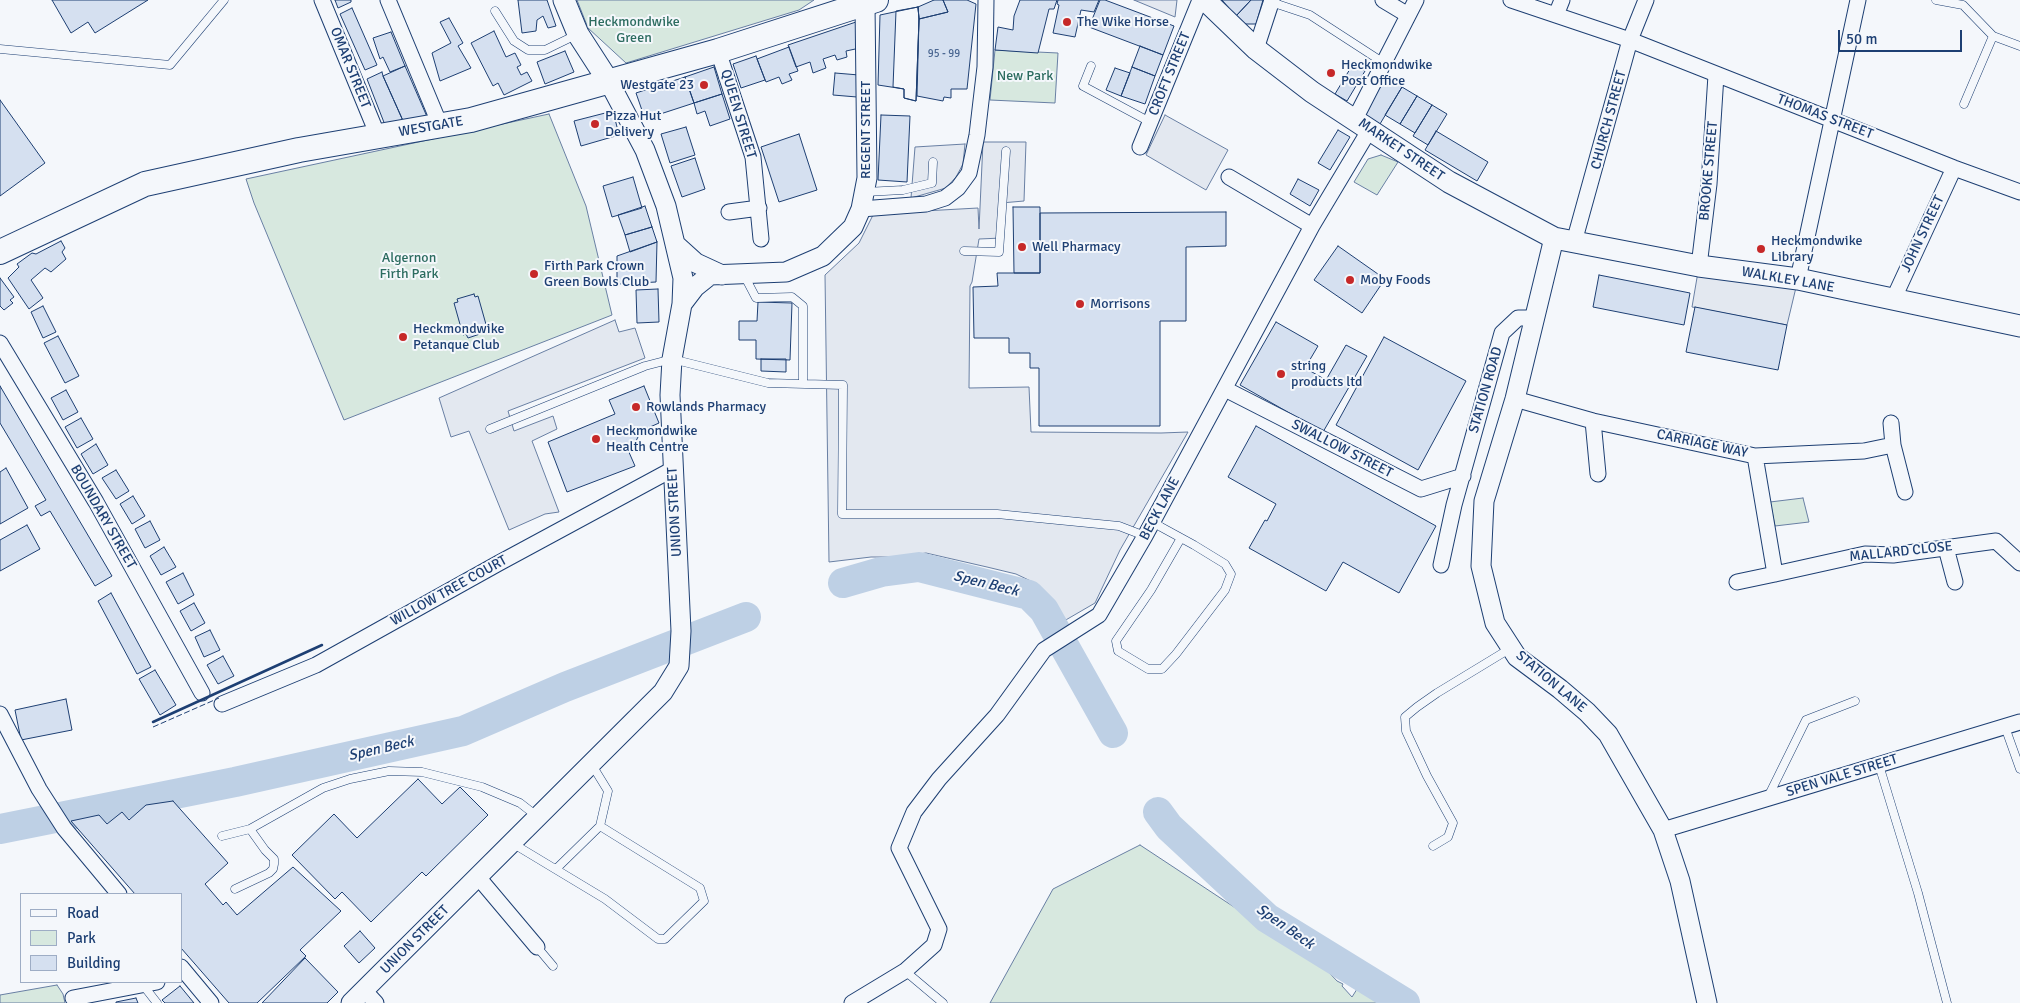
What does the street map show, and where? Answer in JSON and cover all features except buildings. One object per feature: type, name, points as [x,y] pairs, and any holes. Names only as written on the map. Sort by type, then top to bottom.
[{"type":"main road","points":[[564,0],[578,34],[609,82]]},
{"type":"main road","name":"MARKET STREET","points":[[1205,0],[1256,49],[1312,92],[1449,182],[1564,240]]},
{"type":"main road","name":"WESTGATE","points":[[0,252],[145,184],[299,150],[470,120],[718,50],[868,1]]},
{"type":"main road","name":"WALKLEY LANE","points":[[1564,240],[1699,266],[1798,279],[2020,326]]},
{"type":"street","name":"OMAR STREET","points":[[322,0],[378,136]]},
{"type":"street","points":[[388,0],[440,125]]},
{"type":"street","points":[[863,200],[926,204],[945,198],[958,188],[968,173],[977,136],[985,67],[986,0]]},
{"type":"street","name":"CROFT STREET","points":[[1140,147],[1200,0]]},
{"type":"street","points":[[1383,0],[1408,15]]},
{"type":"street","name":"BECK LANE","points":[[905,971],[934,945],[939,929],[899,848],[914,812],[939,779],[997,715],[1044,650],[1099,615],[1153,522],[1312,226],[1362,124],[1384,63],[1416,0]]},
{"type":"street","name":"THOMAS STREET","points":[[1511,0],[1630,40],[1954,168],[2020,192]]},
{"type":"street","points":[[1556,15],[1562,0]]},
{"type":"street","name":"CHURCH STREET","points":[[1564,240],[1630,40],[1646,0]]},
{"type":"street","points":[[1798,279],[1858,0]]},
{"type":"street","name":"REGENT STREET","points":[[682,304],[695,287],[710,275],[786,272],[823,256],[853,227],[863,200],[867,178],[868,1]]},
{"type":"street","points":[[1256,49],[1272,1]]},
{"type":"street","name":"QUEEN STREET","points":[[718,50],[753,158],[761,239]]},
{"type":"street","name":"BROOKE STREET","points":[[1699,266],[1710,184],[1716,75]]},
{"type":"street","name":"UNION STREET","points":[[364,999],[478,877],[663,692],[679,666],[681,631],[670,395],[672,359],[682,304],[683,278],[666,206],[645,150],[609,82]]},
{"type":"street","name":"JOHN STREET","points":[[1893,300],[1954,168]]},
{"type":"street","points":[[1229,177],[1312,226]]},
{"type":"street","points":[[729,212],[759,208]]},
{"type":"street","points":[[1534,318],[1564,240]]},
{"type":"street","name":"REGENT STREET","points":[[675,244],[696,263],[722,274]]},
{"type":"street","name":"STATION ROAD","points":[[1441,565],[1454,505],[1502,333],[1518,318],[1534,318]]},
{"type":"street","name":"STATION LANE","points":[[1534,318],[1514,399],[1484,501],[1481,566],[1495,623],[1517,657],[1587,712],[1608,734],[1663,830],[1680,881],[1707,1003]]},
{"type":"street","name":"BOUNDARY STREET","points":[[0,342],[96,502],[202,693]]},
{"type":"street","name":"SWALLOW STREET","points":[[1224,389],[1421,489],[1463,476]]},
{"type":"street","name":"CARRIAGE WAY","points":[[1514,399],[1593,421],[1755,456],[1864,451],[1893,445]]},
{"type":"street","points":[[1593,421],[1598,474]]},
{"type":"street","points":[[1891,423],[1893,445],[1905,492]]},
{"type":"street","points":[[1755,456],[1775,574]]},
{"type":"street","name":"WILLOW TREE COURT","points":[[222,704],[316,665],[673,469]]},
{"type":"street","name":"MALLARD CLOSE","points":[[1737,582],[1865,554],[1893,555],[1996,541],[2020,563]]},
{"type":"street","points":[[1946,548],[1955,582]]},
{"type":"street","points":[[0,714],[39,789],[64,828],[119,893]]},
{"type":"street","name":"SPEN VALE STREET","points":[[1663,830],[2020,722]]},
{"type":"street","points":[[478,877],[537,947]]},
{"type":"street","points":[[182,969],[211,1003]]},
{"type":"street","points":[[852,1003],[905,971]]},
{"type":"street","points":[[73,998],[150,983]]},
{"type":"lane","points":[[0,49],[170,65],[224,0]]},
{"type":"lane","points":[[1936,0],[1963,5],[1993,36],[2020,46]]},
{"type":"lane","points":[[1272,1],[1310,16],[1384,63]]},
{"type":"lane","points":[[495,11],[514,41],[528,50],[545,50],[578,34]]},
{"type":"lane","points":[[1964,104],[1993,36]]},
{"type":"lane","points":[[1091,66],[1083,86],[1150,122]]},
{"type":"lane","points":[[964,252],[999,252],[1006,150]]},
{"type":"lane","points":[[863,200],[932,183],[933,162]]},
{"type":"lane","points":[[743,274],[756,298],[792,297],[803,306],[803,384]]},
{"type":"lane","points":[[490,429],[645,366],[672,359],[768,383],[843,385],[842,514],[997,514],[1118,526],[1145,536]]},
{"type":"lane","points":[[1153,522],[1194,545],[1225,564],[1230,574],[1225,590],[1176,654],[1162,669],[1148,669],[1118,651],[1116,641],[1151,590],[1181,538]]},
{"type":"lane","points":[[1432,846],[1448,837],[1453,823],[1427,776],[1406,732],[1405,717],[1437,693],[1511,648]]},
{"type":"lane","points":[[1768,799],[1806,720],[1855,701]]},
{"type":"lane","points":[[2005,727],[2020,769]]},
{"type":"lane","points":[[556,870],[600,826],[608,791],[592,764]]},
{"type":"lane","points":[[1878,765],[1918,894],[1947,1003]]},
{"type":"lane","points":[[222,836],[250,829],[323,788],[350,779],[389,771],[422,772],[482,787],[520,803],[538,818]]},
{"type":"lane","points":[[512,843],[605,898],[658,939],[665,939],[704,901],[700,888],[600,826]]},
{"type":"lane","points":[[235,890],[269,873],[273,869],[274,859],[250,829]]},
{"type":"lane","points":[[537,947],[553,966]]},
{"type":"lane","points":[[905,971],[943,1003]]},
{"type":"lane","points":[[150,983],[157,1003]]},
{"type":"green space","name":"Heckmondwike Green","points":[[577,0],[814,0],[799,10],[626,63],[588,28]]},
{"type":"green space","name":"New Park","points":[[995,50],[1058,53],[1055,103],[990,100]]},
{"type":"green space","name":"Algernon Firth Park","points":[[549,114],[586,206],[612,315],[344,420],[254,203],[246,179]]},
{"type":"green space","points":[[1381,155],[1398,162],[1377,195],[1354,182],[1368,159]]},
{"type":"green space","points":[[1803,498],[1809,522],[1775,526],[1770,502]]},
{"type":"green space","points":[[1140,845],[1322,965],[1337,981],[1343,984],[1342,986],[1352,997],[1364,978],[1411,1003],[990,1003],[1053,889]]},
{"type":"green space","points":[[57,985],[63,994],[65,1003],[0,1003],[0,995]]},
{"type":"shaded area","points":[[1134,0],[1177,0],[1175,17]]},
{"type":"shaded area","points":[[1165,115],[1228,150],[1206,190],[1146,155]]},
{"type":"shaded area","points":[[983,142],[1026,142],[1024,201],[1001,203],[1002,238],[979,239],[970,286],[969,388],[1029,387],[1031,432],[1188,432],[1120,550],[1095,603],[1064,621],[1037,584],[1016,574],[926,553],[829,562],[825,275],[859,243],[875,211],[887,213],[978,208],[979,229]]},
{"type":"shaded area","points":[[965,144],[963,164],[956,177],[946,188],[911,198],[915,147]]},
{"type":"shaded area","points":[[1699,266],[1798,279],[1787,325],[1692,307]]},
{"type":"shaded area","points":[[615,320],[619,332],[635,328],[645,358],[508,411],[514,431],[553,416],[557,429],[532,441],[559,512],[545,514],[509,530],[469,431],[451,437],[439,398]]},
{"type":"waterway","name":"Spen Beck","points":[[843,583],[881,572],[919,567],[1029,595],[1044,610],[1113,733]]},
{"type":"waterway","name":"Spen Beck","points":[[0,829],[235,782],[463,731],[565,687],[746,617]]},
{"type":"waterway","name":"Spen Beck","points":[[1158,812],[1169,827],[1267,918],[1405,1003]]},
{"type":"fence","points":[[153,727],[219,698]]},
{"type":"wall","points":[[153,722],[322,645]]},
{"type":"place","name":"The Wike Horse","points":[[1067,22]]},
{"type":"place","name":"Heckmondwike Post Office","points":[[1331,73]]},
{"type":"place","name":"Westgate 23","points":[[704,85]]},
{"type":"place","name":"Pizza Hut Delivery","points":[[595,124]]},
{"type":"place","name":"Well Pharmacy","points":[[1022,247]]},
{"type":"place","name":"Heckmondwike Library","points":[[1761,249]]},
{"type":"place","name":"Firth Park Crown Green Bowls Club","points":[[534,274]]},
{"type":"place","name":"Moby Foods","points":[[1350,280]]},
{"type":"place","name":"Morrisons","points":[[1080,304]]},
{"type":"place","name":"Heckmondwike Petanque Club","points":[[403,337]]},
{"type":"place","name":"string products ltd","points":[[1281,374]]},
{"type":"place","name":"Rowlands Pharmacy","points":[[636,407]]},
{"type":"place","name":"Heckmondwike Health Centre","points":[[596,439]]}]
